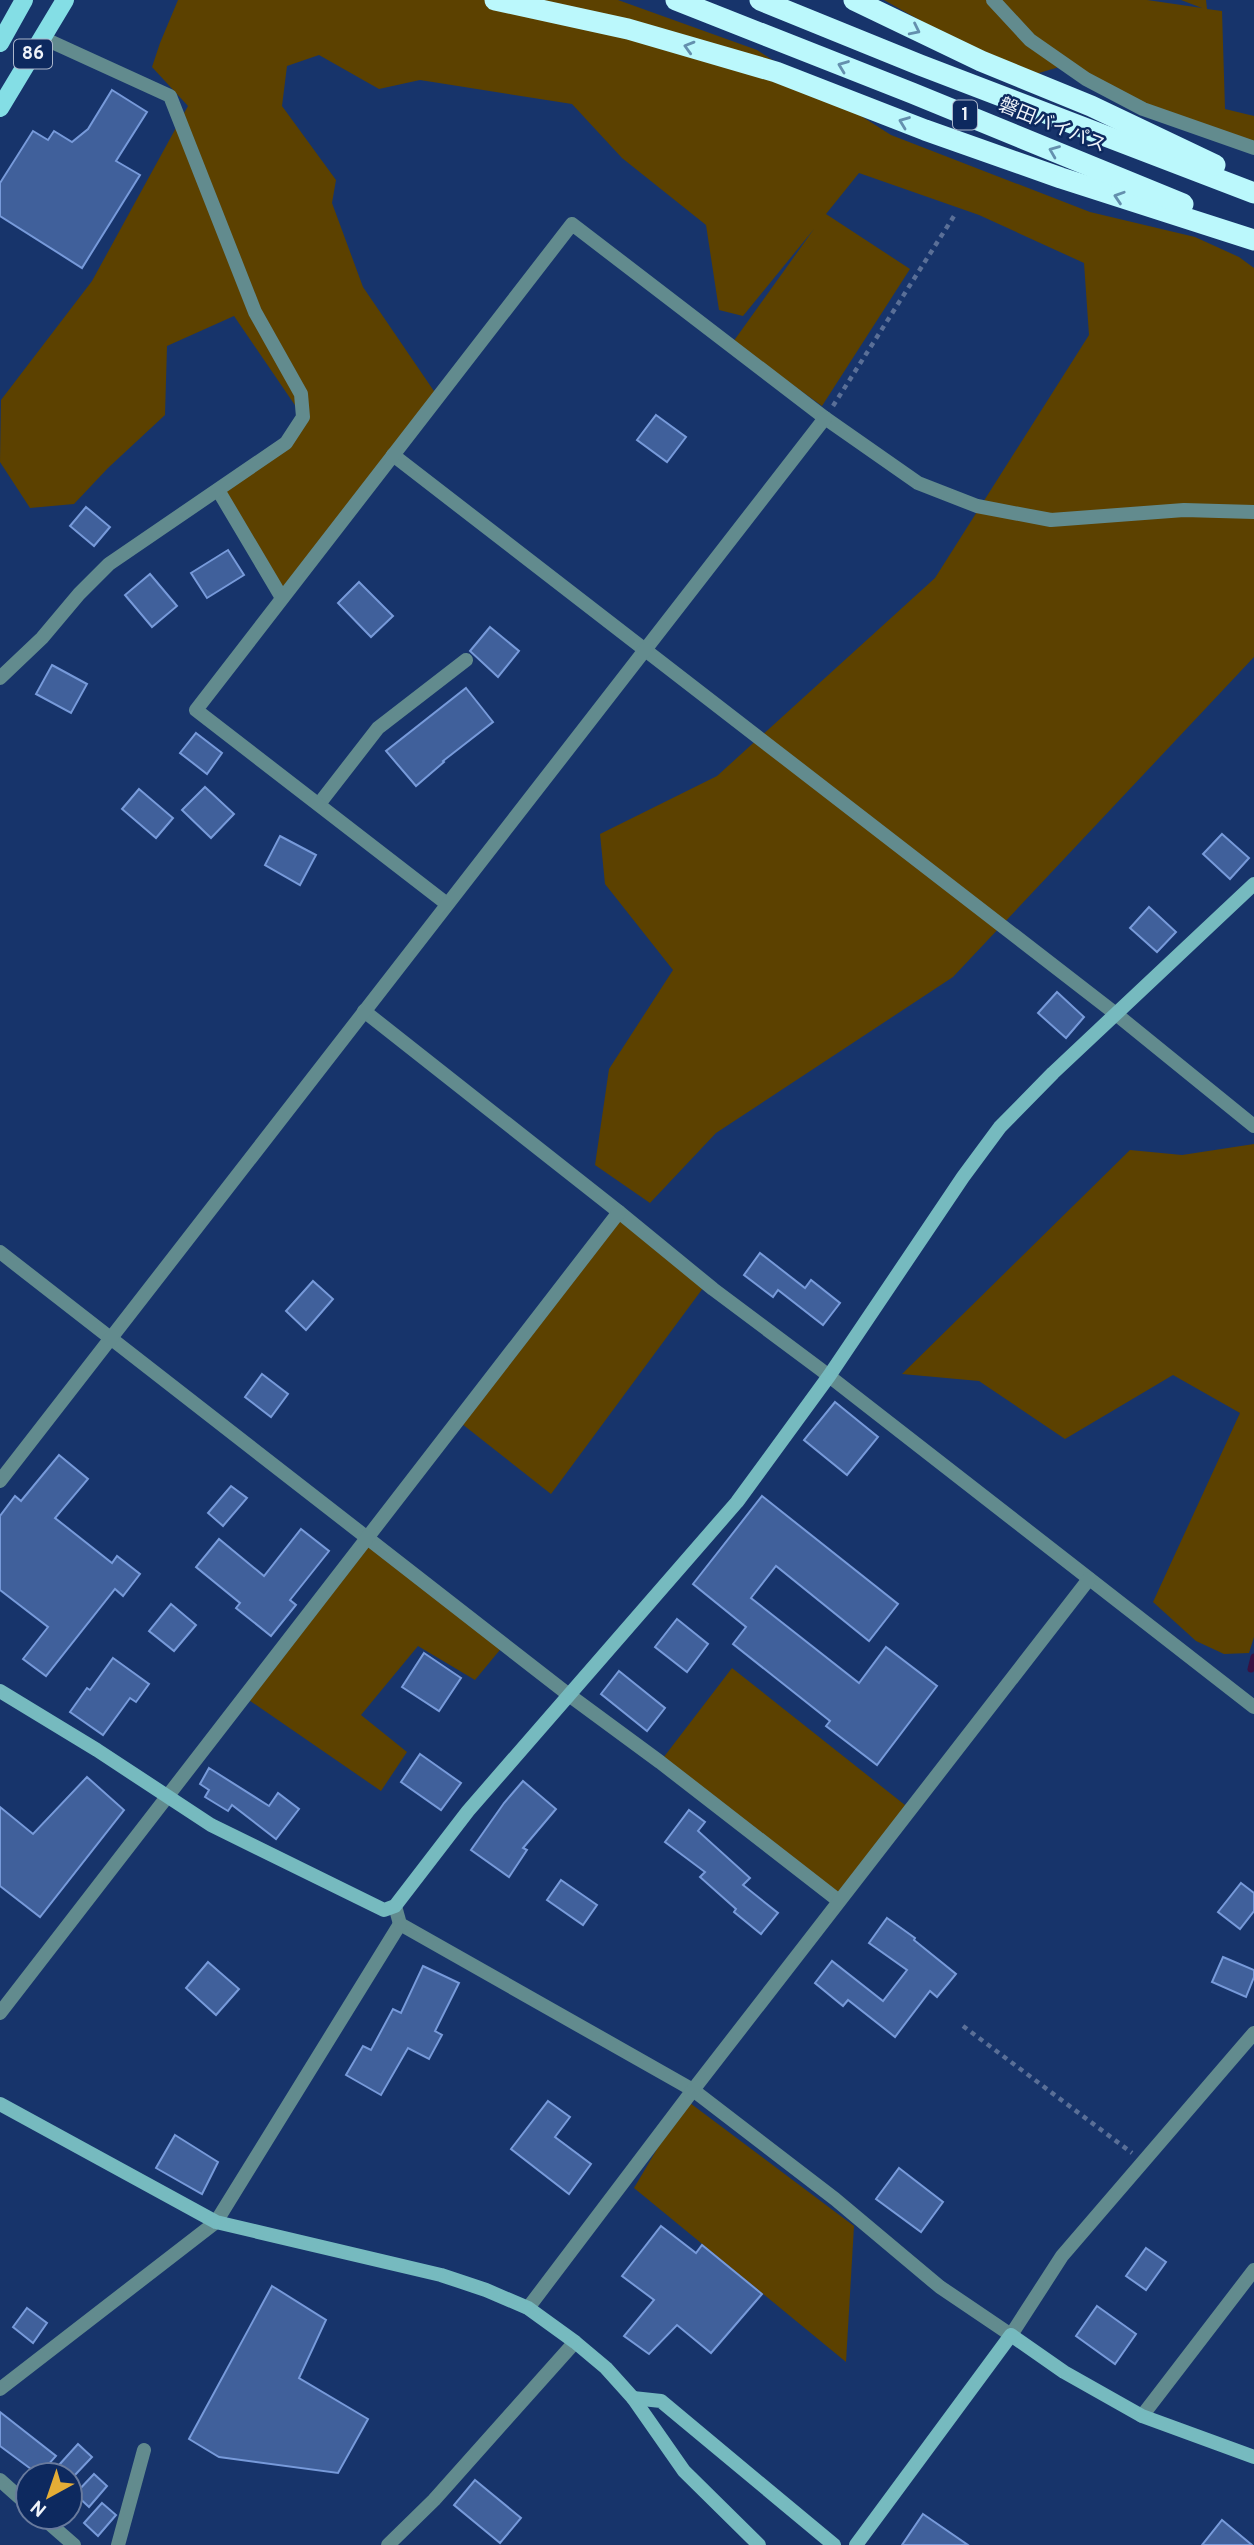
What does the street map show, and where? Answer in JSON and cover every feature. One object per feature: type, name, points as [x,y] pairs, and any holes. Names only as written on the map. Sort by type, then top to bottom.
[{"type":"highway","points":[[495,0],[628,29],[776,72],[1000,156],[1254,240]]},
{"type":"highway","name":"磐田バイパス","points":[[676,0],[1254,231]]},
{"type":"highway","name":"磐田バイパス","points":[[761,0],[920,65],[1254,193]]},
{"type":"highway","points":[[854,0],[982,61],[1091,106],[1254,184]]},
{"type":"main road","name":"86","points":[[0,43],[24,0]]},
{"type":"main road","name":"86","points":[[0,108],[65,0]]},
{"type":"street","points":[[993,0],[1030,40],[1086,79],[1143,109],[1254,148]]},
{"type":"street","points":[[0,678],[42,638],[79,594],[110,564],[286,443],[303,417],[301,394],[255,312],[170,96],[43,38]]},
{"type":"street","points":[[447,904],[196,710],[572,224],[825,418],[918,483],[977,506],[1051,520],[1184,510],[1254,512]]},
{"type":"street","points":[[0,1480],[825,418]]},
{"type":"street","points":[[393,455],[1116,1014],[1254,1126]]},
{"type":"street","points":[[218,490],[282,598]]},
{"type":"street","points":[[319,804],[377,728],[466,660]]},
{"type":"street","points":[[0,1691],[211,1825],[384,1910],[396,1906],[468,1811],[737,1502],[828,1376],[1000,1127],[1028,1096],[1254,884]]},
{"type":"street","points":[[364,1011],[713,1289],[1254,1707]]},
{"type":"street","points":[[0,2013],[619,1212]]},
{"type":"street","points":[[0,1252],[569,1695],[671,1770],[839,1901]]},
{"type":"street","points":[[528,2308],[693,2090],[1089,1579]]},
{"type":"street","points":[[0,2389],[216,2222],[400,1924],[396,1906]]},
{"type":"street","points":[[400,1924],[693,2090],[835,2200],[940,2287],[1064,2372],[1142,2416],[1254,2457]]},
{"type":"street","points":[[856,2545],[1011,2335],[1062,2256],[1254,2034]]},
{"type":"street","points":[[0,2104],[216,2222],[441,2275],[528,2308],[606,2368],[633,2398],[684,2471],[759,2545]]},
{"type":"street","points":[[1142,2416],[1254,2270]]},
{"type":"street","points":[[388,2545],[434,2500],[575,2342]]},
{"type":"street","points":[[633,2398],[661,2401],[834,2545]]},
{"type":"street","points":[[118,2545],[144,2450]]},
{"type":"street","points":[[0,2480],[14,2492]]},
{"type":"street","points":[[58,2531],[74,2545]]},
{"type":"path","points":[[825,418],[954,216]]},
{"type":"path","points":[[963,2026],[1143,2162]]},
{"type":"shaded area","points":[[178,0],[618,0],[757,50],[891,135],[1090,212],[1195,237],[1239,257],[1254,268],[1254,657],[953,977],[716,1133],[650,1203],[595,1165],[609,1069],[673,970],[605,884],[600,834],[717,776],[935,578],[1089,335],[1084,263],[979,215],[859,173],[826,214],[910,269],[822,406],[733,342],[814,229],[743,316],[719,310],[706,225],[622,158],[572,104],[420,80],[379,89],[319,55],[287,66],[282,106],[336,180],[332,203],[363,287],[438,397],[282,598],[218,490],[286,443],[303,417],[234,316],[167,346],[165,415],[74,504],[30,508],[0,462],[1,400],[92,281],[188,106],[152,67]]},
{"type":"shaded area","points":[[884,0],[1147,0],[1202,8],[1181,0],[1206,0],[1207,9],[1222,11],[1225,109],[1254,116],[1254,147],[1152,112],[1066,65],[1022,78]]},
{"type":"shaded area","points":[[1254,1144],[1254,1637],[1249,1653],[1224,1654],[1196,1641],[1153,1602],[1240,1413],[1173,1375],[1065,1439],[979,1381],[902,1374],[1130,1150],[1182,1155]]},
{"type":"shaded area","points":[[619,1212],[706,1284],[551,1494],[457,1420]]},
{"type":"shaded area","points":[[366,1537],[504,1645],[475,1680],[418,1646],[361,1715],[407,1752],[381,1791],[243,1696]]},
{"type":"shaded area","points":[[732,1668],[910,1809],[834,1897],[660,1762]]},
{"type":"shaded area","points":[[686,2100],[854,2226],[846,2362],[634,2188]]},
{"type":"building","points":[[112,90],[147,112],[116,161],[140,175],[82,268],[0,216],[0,183],[33,131],[48,140],[54,131],[72,142],[88,129]]},
{"type":"building","points":[[656,415],[686,437],[667,462],[637,440]]},
{"type":"building","points":[[86,507],[110,527],[94,546],[70,526]]},
{"type":"building","points":[[228,550],[244,575],[207,598],[191,573]]},
{"type":"building","points":[[150,574],[177,606],[152,627],[125,595]]},
{"type":"building","points":[[359,582],[393,616],[371,637],[338,603]]},
{"type":"building","points":[[490,627],[519,651],[498,677],[470,651]]},
{"type":"building","points":[[52,665],[87,684],[71,713],[36,694]]},
{"type":"building","points":[[466,688],[493,722],[416,786],[386,751]]},
{"type":"building","points":[[196,733],[222,753],[207,774],[180,753]]},
{"type":"building","points":[[205,787],[234,814],[211,838],[182,810]]},
{"type":"building","points":[[139,789],[173,818],[156,838],[122,809]]},
{"type":"building","points":[[1222,834],[1249,858],[1230,879],[1203,854]]},
{"type":"building","points":[[280,836],[316,855],[300,885],[265,865]]},
{"type":"building","points":[[1149,907],[1176,932],[1157,952],[1130,928]]},
{"type":"building","points":[[1057,992],[1084,1017],[1066,1038],[1038,1013]]},
{"type":"building","points":[[760,1253],[805,1288],[811,1280],[840,1303],[823,1325],[778,1290],[773,1297],[744,1275]]},
{"type":"building","points":[[313,1281],[333,1299],[306,1330],[286,1311]]},
{"type":"building","points":[[262,1374],[288,1394],[271,1417],[245,1397]]},
{"type":"building","points":[[835,1402],[878,1437],[847,1475],[804,1440]]},
{"type":"building","points":[[59,1455],[88,1479],[55,1518],[112,1563],[117,1556],[140,1574],[123,1596],[115,1589],[46,1676],[23,1659],[48,1627],[0,1590],[0,1516],[15,1496],[21,1501]]},
{"type":"building","points":[[231,1486],[247,1498],[223,1526],[208,1513]]},
{"type":"building","points":[[762,1496],[898,1604],[869,1641],[776,1566],[751,1598],[859,1683],[886,1647],[937,1686],[877,1765],[826,1726],[830,1721],[733,1644],[746,1627],[693,1584]]},
{"type":"building","points":[[301,1529],[329,1551],[290,1600],[296,1605],[271,1636],[236,1608],[240,1603],[196,1567],[219,1539],[264,1576]]},
{"type":"building","points":[[171,1604],[196,1625],[174,1651],[149,1631]]},
{"type":"building","points":[[677,1619],[708,1644],[687,1672],[655,1647]]},
{"type":"building","points":[[424,1653],[461,1678],[439,1711],[402,1687]]},
{"type":"building","points":[[113,1658],[149,1684],[136,1702],[130,1698],[103,1735],[70,1712]]},
{"type":"building","points":[[619,1671],[665,1708],[647,1731],[601,1694]]},
{"type":"building","points":[[420,1754],[461,1783],[441,1810],[401,1782]]},
{"type":"building","points":[[209,1768],[269,1806],[278,1793],[299,1809],[276,1839],[232,1805],[228,1811],[205,1797],[209,1790],[200,1784]]},
{"type":"building","points":[[87,1777],[124,1810],[40,1917],[0,1886],[0,1807],[33,1834]]},
{"type":"building","points":[[523,1781],[556,1809],[523,1848],[527,1850],[509,1877],[471,1850]]},
{"type":"building","points":[[689,1810],[705,1822],[698,1831],[750,1878],[743,1885],[778,1913],[761,1934],[734,1912],[736,1909],[700,1877],[705,1872],[665,1842]]},
{"type":"building","points":[[561,1880],[597,1905],[583,1925],[547,1900]]},
{"type":"building","points":[[1241,1883],[1254,1893],[1254,1911],[1240,1929],[1218,1912]]},
{"type":"building","points":[[887,1918],[915,1938],[914,1940],[956,1974],[937,1997],[930,1991],[895,2037],[848,2000],[843,2006],[815,1983],[832,1961],[883,2001],[907,1970],[869,1943]]},
{"type":"building","points":[[1223,1957],[1254,1970],[1246,1997],[1212,1982]]},
{"type":"building","points":[[208,1962],[239,1989],[216,2015],[186,1988]]},
{"type":"building","points":[[423,1966],[459,1983],[435,2031],[442,2035],[429,2059],[408,2048],[381,2095],[346,2075],[363,2046],[371,2050],[393,2009],[401,2013]]},
{"type":"building","points":[[548,2101],[570,2117],[555,2137],[591,2164],[569,2194],[511,2149]]},
{"type":"building","points":[[175,2135],[218,2162],[202,2194],[156,2168]]},
{"type":"building","points":[[899,2168],[943,2202],[921,2232],[876,2199]]},
{"type":"building","points":[[661,2226],[696,2253],[702,2245],[762,2294],[711,2353],[677,2325],[649,2354],[624,2336],[654,2300],[622,2276]]},
{"type":"building","points":[[1146,2248],[1166,2262],[1146,2290],[1126,2276]]},
{"type":"building","points":[[272,2286],[326,2320],[299,2378],[368,2419],[338,2473],[219,2457],[189,2439]]},
{"type":"building","points":[[1097,2306],[1136,2334],[1115,2364],[1076,2336]]},
{"type":"building","points":[[27,2308],[47,2323],[33,2343],[13,2327]]},
{"type":"building","points":[[0,2412],[56,2456],[52,2461],[20,2461],[0,2446]]},
{"type":"building","points":[[78,2444],[92,2457],[84,2465],[84,2461],[63,2461]]},
{"type":"building","points":[[94,2474],[107,2486],[89,2507],[84,2502],[84,2485]]},
{"type":"building","points":[[475,2480],[521,2518],[500,2543],[454,2505]]},
{"type":"building","points":[[102,2503],[116,2515],[98,2536],[84,2523]]},
{"type":"building","points":[[923,2514],[968,2545],[902,2545]]},
{"type":"building","points":[[1222,2520],[1252,2545],[1202,2545]]},
{"type":"waterway","points":[[1251,1669],[1254,1657]]}]
